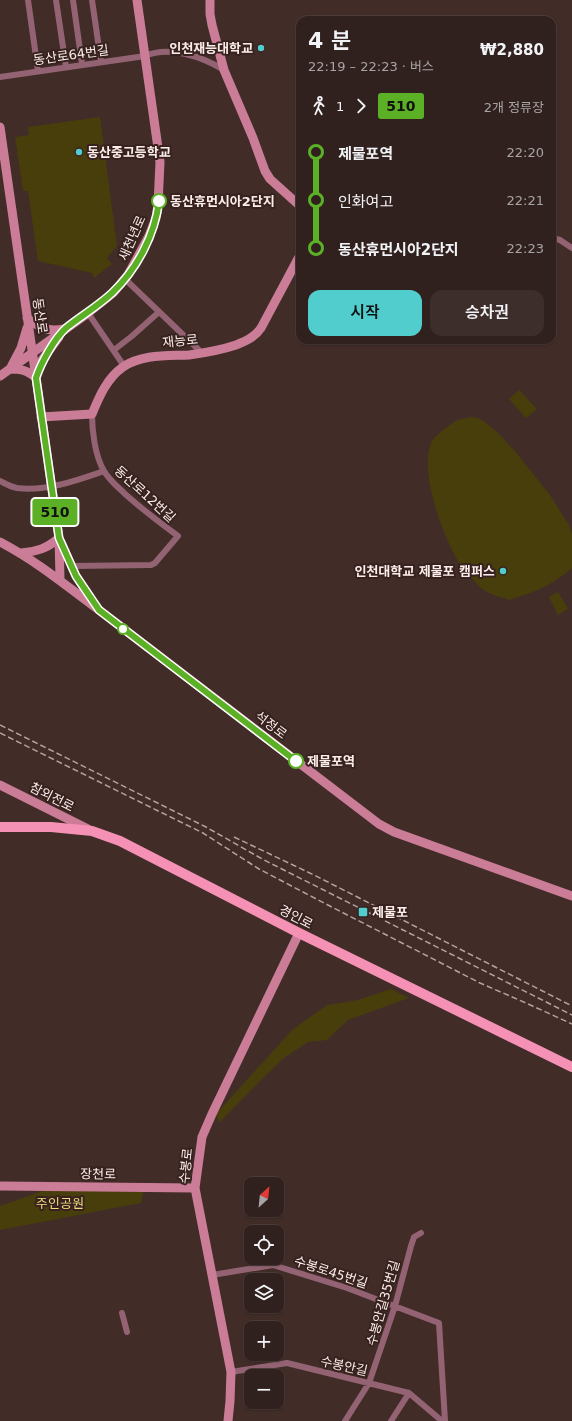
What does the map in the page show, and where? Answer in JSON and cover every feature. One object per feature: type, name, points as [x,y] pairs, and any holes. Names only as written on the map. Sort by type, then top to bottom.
[{"type":"main road","name":"경인로","points":[[0,827],[51,827],[92,831],[120,841],[299,933],[572,1067]]},
{"type":"street","points":[[28,0],[38,71]]},
{"type":"street","points":[[56,0],[66,67]]},
{"type":"street","points":[[73,0],[82,64]]},
{"type":"street","points":[[92,0],[101,62]]},
{"type":"street","name":"새천년로","points":[[0,376],[88,313],[125,280],[140,256],[156,218],[159,194],[160,162],[137,0]]},
{"type":"street","points":[[210,0],[212,25],[224,70],[267,175],[296,202]]},
{"type":"street","name":"동산로64번길","points":[[0,77],[145,56],[153,52],[161,51],[206,59],[224,70]]},
{"type":"street","name":"동산로","points":[[0,127],[59,538],[60,579]]},
{"type":"street","points":[[556,239],[572,248]]},
{"type":"street","name":"재능로","points":[[92,414],[104,387],[124,366],[145,358],[202,352],[230,347],[257,333],[296,262]]},
{"type":"street","points":[[125,280],[202,352]]},
{"type":"street","points":[[114,350],[159,312]]},
{"type":"street","points":[[88,313],[124,366]]},
{"type":"street","points":[[28,320],[44,329],[54,331],[65,329],[42,360],[36,378],[28,371],[22,369],[10,369],[21,348],[28,320]]},
{"type":"street","points":[[41,417],[92,414],[93,436],[96,450],[104,471]]},
{"type":"street","name":"동산로12번길","points":[[0,481],[8,486],[18,488],[51,486],[83,479],[104,471],[117,487],[178,536],[155,563],[151,565],[72,566]]},
{"type":"street","points":[[21,553],[47,548],[59,538],[76,576],[99,610]]},
{"type":"street","name":"석정로","points":[[0,542],[21,553],[60,579],[379,824],[408,837],[572,896]]},
{"type":"street","name":"참외전로","points":[[0,785],[92,831]]},
{"type":"street","name":"수봉로","points":[[228,1421],[231,1372],[195,1188],[202,1137],[299,933]]},
{"type":"street","name":"장천로","points":[[0,1186],[195,1188]]},
{"type":"street","name":"수봉안길35번길","points":[[345,1421],[370,1383],[394,1306],[410,1246],[414,1237],[422,1233]]},
{"type":"street","name":"수봉로45번길","points":[[212,1275],[273,1265],[347,1288],[439,1323],[445,1421]]},
{"type":"street","points":[[122,1313],[127,1332]]},
{"type":"street","name":"수봉안길","points":[[231,1372],[287,1363],[409,1393],[442,1421]]},
{"type":"street","points":[[390,1421],[409,1393]]},
{"type":"green space","points":[[100,117],[117,246],[107,258],[112,264],[94,278],[92,273],[38,261],[28,191],[23,191],[15,137],[29,135],[28,127]]},
{"type":"green space","points":[[519,390],[537,409],[526,418],[509,399]]},
{"type":"green space","points":[[470,417],[478,418],[485,422],[514,450],[550,495],[569,525],[572,534],[572,568],[542,588],[509,600],[491,594],[481,588],[461,566],[446,537],[434,504],[430,487],[428,456],[432,440],[443,430],[458,420]]},
{"type":"green space","points":[[558,592],[568,609],[558,615],[549,597]]},
{"type":"green space","points":[[391,989],[409,998],[348,1020],[327,1040],[308,1042],[284,1058],[219,1123],[216,1114],[292,1030],[327,1005],[358,1000]]},
{"type":"green space","name":"주인공원","points":[[57,1186],[144,1187],[141,1203],[0,1230],[0,1206]]},
{"type":"railway","points":[[0,725],[206,827],[264,860],[572,1015]]},
{"type":"railway","points":[[0,733],[203,833],[259,869],[480,983],[572,1024]]},
{"type":"railway","points":[[234,837],[314,875],[572,1006]]},
{"type":"bus line","name":"510","points":[[159,201],[156,218],[146,244],[125,280],[88,313],[65,329],[42,360],[36,378],[59,538],[76,576],[84,590],[99,610],[296,761]]},
{"type":"place","name":"인천재능대학교","points":[[261,48]]},
{"type":"place","name":"동산중고등학교","points":[[79,152]]},
{"type":"place","name":"동산휴먼시아2단지","points":[[159,201]]},
{"type":"place","name":"인천대학교 제물포 캠퍼스","points":[[503,571]]},
{"type":"place","name":"제물포역","points":[[296,761]]},
{"type":"place","name":"제물포","points":[[363,912]]}]
